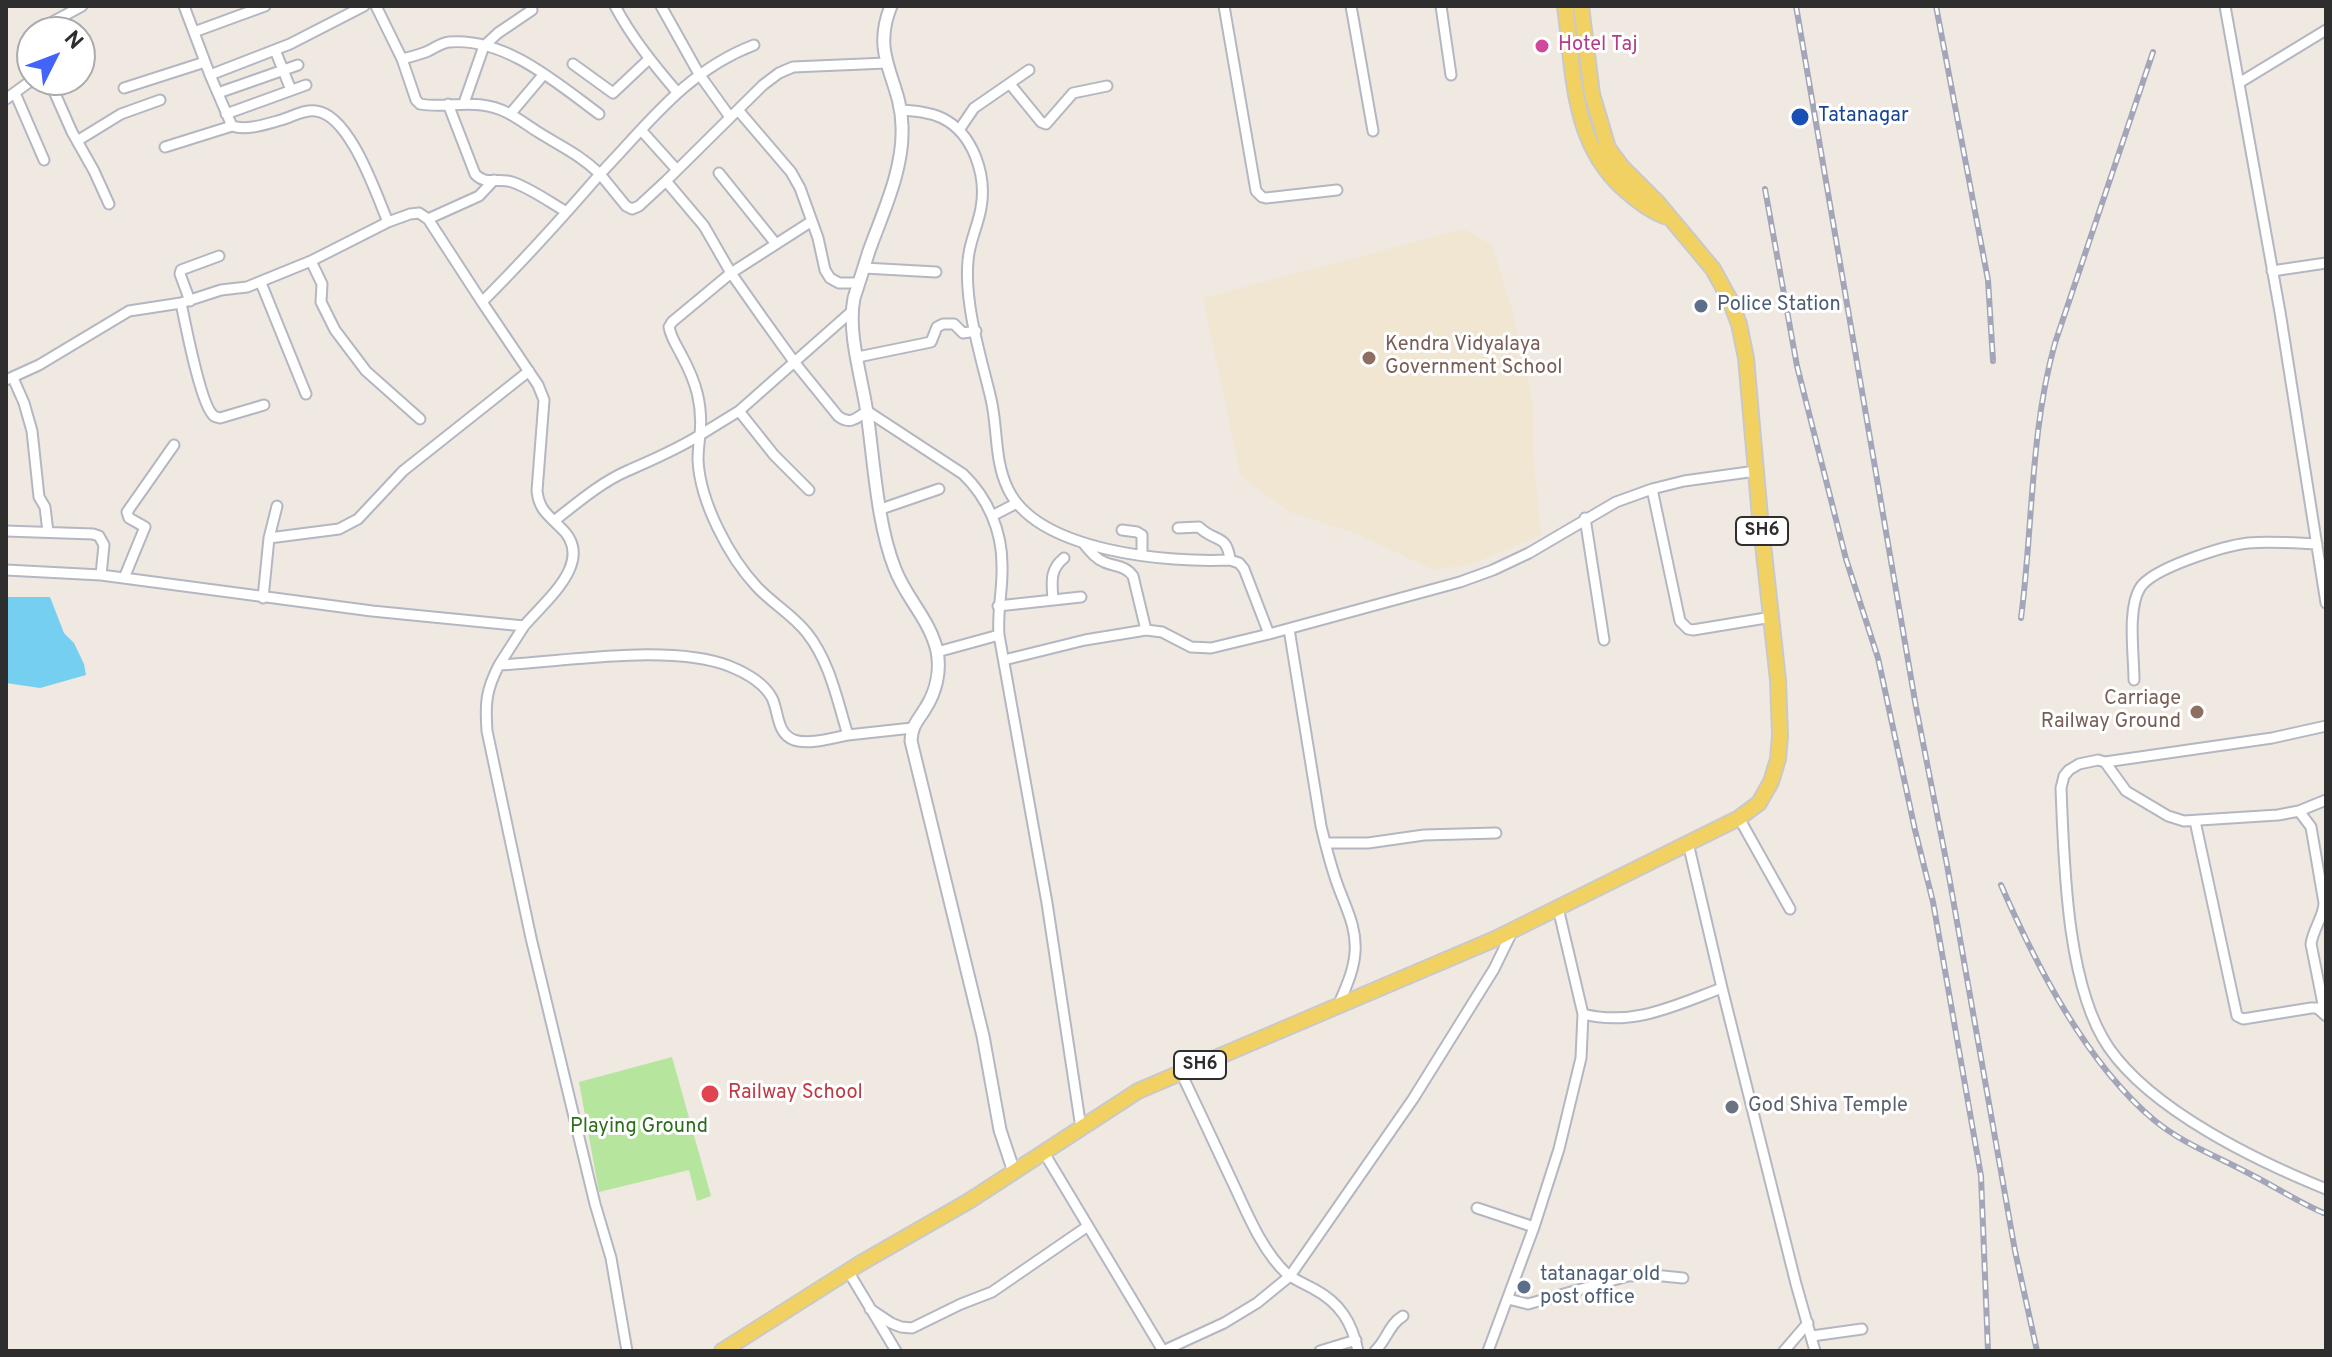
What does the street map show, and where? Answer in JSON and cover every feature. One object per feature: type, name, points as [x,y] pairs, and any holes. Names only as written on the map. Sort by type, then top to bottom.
[{"type":"main road","name":"SH6","points":[[1565,6],[1578,106],[1586,137],[1596,157],[1613,179],[1653,212],[1668,218]]},
{"type":"main road","name":"SH6","points":[[722,1351],[848,1271],[969,1201],[1138,1091],[1514,930],[1739,818],[1759,803],[1771,782],[1778,759],[1780,736],[1772,617],[1746,358],[1739,324],[1713,269],[1608,148],[1592,94],[1581,6]]},
{"type":"street","points":[[64,16],[82,6]]},
{"type":"street","points":[[194,32],[265,6]]},
{"type":"street","points":[[210,75],[320,30],[364,6]]},
{"type":"street","points":[[376,6],[402,59],[416,100],[424,105],[486,105],[511,113],[585,159],[632,209],[639,206],[779,73],[793,67],[886,63]]},
{"type":"street","points":[[464,103],[484,46],[532,10],[531,6]]},
{"type":"street","points":[[615,6],[649,59],[677,92]]},
{"type":"street","points":[[661,6],[699,74],[791,172],[800,188],[830,278],[839,283],[859,283]]},
{"type":"street","points":[[891,6],[884,28],[883,45],[903,125],[898,163],[851,312],[872,464],[895,571],[929,627],[937,652],[939,669],[935,689],[912,728],[911,741],[983,1036],[1000,1130],[1014,1172]]},
{"type":"street","points":[[1224,6],[1256,191],[1266,198],[1337,190]]},
{"type":"street","points":[[1351,6],[1373,131]]},
{"type":"street","points":[[1441,6],[1451,75]]},
{"type":"street","points":[[2225,6],[2326,603]]},
{"type":"street","points":[[187,7],[205,62],[232,126],[239,129],[267,124],[315,110],[326,114],[346,133],[388,222]]},
{"type":"street","points":[[2239,83],[2326,30]]},
{"type":"street","points":[[402,59],[445,43],[484,46],[524,61],[599,114]]},
{"type":"street","points":[[482,302],[677,92],[733,53],[754,45]]},
{"type":"street","points":[[275,50],[291,90]]},
{"type":"street","points":[[573,64],[613,93],[649,59]]},
{"type":"street","points":[[124,88],[205,62]]},
{"type":"street","points":[[218,93],[298,65]]},
{"type":"street","points":[[959,130],[974,108],[1029,70]]},
{"type":"street","points":[[511,113],[544,74]]},
{"type":"street","points":[[1010,84],[1046,124],[1073,93],[1107,86]]},
{"type":"street","points":[[226,114],[306,85]]},
{"type":"street","points":[[10,96],[44,160]]},
{"type":"street","points":[[56,96],[109,204]]},
{"type":"street","points":[[77,141],[121,114],[160,100]]},
{"type":"street","points":[[448,104],[475,174],[485,182],[513,182],[565,211]]},
{"type":"street","points":[[901,110],[926,112],[944,119],[959,130],[977,160],[981,177],[981,208],[967,263],[969,289],[991,401],[998,456],[1008,490],[1017,503],[1036,520],[1084,544],[1174,560],[1230,560],[1239,563],[1269,634]]},
{"type":"street","points":[[165,147],[232,126]]},
{"type":"street","points":[[641,130],[677,170]]},
{"type":"street","points":[[719,173],[776,244]]},
{"type":"street","points":[[428,219],[479,196],[494,180]]},
{"type":"street","points":[[666,181],[704,226],[731,273],[795,363],[844,421],[856,419],[867,411]]},
{"type":"street","points":[[48,532],[45,507],[39,497],[32,431],[24,403],[10,379],[129,311],[185,302],[221,290],[261,283],[388,222],[419,213],[428,219],[538,385],[544,400],[537,491],[539,504],[572,541],[574,551],[573,565],[524,626],[499,665],[489,684],[485,707],[487,731],[531,938],[595,1204],[611,1258],[627,1351]]},
{"type":"street","points":[[812,221],[731,273],[669,327],[670,337],[693,376],[699,397],[702,418],[698,462],[712,514],[749,576],[807,633],[819,651],[830,673],[848,735]]},
{"type":"street","points":[[219,256],[181,270],[180,274],[199,381],[214,416],[220,418],[264,405]]},
{"type":"street","points":[[311,261],[322,284],[321,302],[335,330],[366,371],[420,419]]},
{"type":"street","points":[[2272,271],[2326,263]]},
{"type":"street","points":[[864,268],[936,272]]},
{"type":"street","points":[[261,283],[306,394]]},
{"type":"street","points":[[554,521],[603,484],[664,456],[739,411],[851,312]]},
{"type":"street","points":[[858,357],[931,342],[937,327],[943,324],[954,324],[963,333],[976,331]]},
{"type":"street","points":[[269,538],[339,529],[358,519],[403,471],[529,371]]},
{"type":"street","points":[[739,411],[774,455],[809,490]]},
{"type":"street","points":[[867,411],[963,474],[984,497],[992,516],[1001,548],[999,635],[1055,946],[1081,1128]]},
{"type":"street","points":[[124,578],[145,527],[127,516],[127,512],[174,445]]},
{"type":"street","points":[[1004,660],[1146,630],[1162,632],[1191,647],[1211,648],[1289,629],[1493,570],[1529,553],[1616,502],[1652,489],[1684,481],[1756,471]]},
{"type":"street","points":[[881,509],[939,489]]},
{"type":"street","points":[[1652,489],[1683,626],[1693,630],[1772,617]]},
{"type":"street","points":[[992,516],[1017,503]]},
{"type":"street","points":[[263,598],[269,538],[277,506]]},
{"type":"street","points":[[1585,518],[1604,640]]},
{"type":"street","points":[[1178,528],[1199,527],[1209,536],[1222,540],[1228,547],[1230,560]]},
{"type":"street","points":[[1122,530],[1142,535],[1142,555]]},
{"type":"street","points":[[6,531],[99,536],[104,545],[101,575]]},
{"type":"street","points":[[2134,680],[2134,602],[2140,587],[2147,580],[2190,560],[2248,543],[2317,544]]},
{"type":"street","points":[[1084,544],[1105,563],[1130,571],[1146,630]]},
{"type":"street","points":[[1053,600],[1052,574],[1064,558]]},
{"type":"street","points":[[6,570],[101,575],[395,614],[524,626]]},
{"type":"street","points":[[998,606],[1081,597]]},
{"type":"street","points":[[1289,629],[1325,843],[1355,936],[1351,972],[1338,1006]]},
{"type":"street","points":[[937,652],[999,635]]},
{"type":"street","points":[[499,665],[626,656],[701,658],[729,666],[752,678],[766,690],[773,700],[781,727],[787,736],[795,740],[807,742],[912,728]]},
{"type":"street","points":[[2326,726],[2272,738],[2079,764],[2064,776],[2061,788],[2067,895],[2082,982],[2092,1013],[2109,1047],[2135,1077],[2169,1106],[2258,1157],[2326,1189]]},
{"type":"street","points":[[2105,762],[2126,791],[2168,816],[2195,821],[2278,815],[2299,811],[2326,800]]},
{"type":"street","points":[[2299,811],[2311,827],[2324,903],[2311,944],[2326,1016]]},
{"type":"street","points":[[1739,818],[1790,909]]},
{"type":"street","points":[[2195,821],[2237,1016],[2241,1019],[2311,1008],[2317,1008],[2326,1016]]},
{"type":"street","points":[[1325,843],[1368,843],[1424,835],[1496,833]]},
{"type":"street","points":[[1688,843],[1815,1351]]},
{"type":"street","points":[[1488,1351],[1559,1149],[1581,1058],[1583,1014],[1558,908]]},
{"type":"street","points":[[1043,1151],[1163,1351],[1224,1323],[1257,1303],[1290,1276],[1413,1099],[1494,969],[1514,930]]},
{"type":"street","points":[[1583,1014],[1603,1019],[1624,1019],[1667,1008],[1722,988]]},
{"type":"street","points":[[1181,1073],[1244,1207],[1276,1262],[1290,1276],[1338,1305],[1347,1316],[1357,1346],[1320,1351]]},
{"type":"street","points":[[1477,1208],[1534,1227]]},
{"type":"street","points":[[870,1309],[891,1323],[912,1328],[992,1292],[1088,1226]]},
{"type":"street","points":[[848,1271],[896,1351]]},
{"type":"street","points":[[1508,1299],[1528,1304],[1628,1276],[1683,1278]]},
{"type":"street","points":[[1375,1351],[1393,1324],[1403,1316]]},
{"type":"street","points":[[1784,1351],[1808,1323]]},
{"type":"street","points":[[1812,1336],[1862,1329]]},
{"type":"shaded area","name":"Kendra Vidyalaya Government School","points":[[1464,229],[1492,245],[1512,310],[1533,405],[1533,455],[1541,535],[1472,564],[1434,570],[1355,533],[1290,512],[1241,477],[1203,298]]},
{"type":"green space","name":"Playing Ground","points":[[672,1057],[711,1196],[697,1201],[689,1170],[599,1192],[579,1082]]},
{"type":"water","points":[[6,597],[50,597],[64,633],[74,643],[84,664],[86,675],[40,688],[6,683]]},
{"type":"railway","points":[[1796,6],[1916,707],[2015,1251],[2037,1351]]},
{"type":"railway","points":[[1936,6],[1988,280],[1993,361]]},
{"type":"railway","points":[[2021,618],[2036,445],[2047,377],[2055,343],[2153,52]]},
{"type":"railway","points":[[1765,189],[1797,366],[1846,559],[1878,658],[1933,902],[1981,1176],[1988,1351]]},
{"type":"railway","points":[[2001,885],[2065,1011],[2085,1042],[2129,1097],[2177,1136],[2326,1214]]},
{"type":"place","name":"Hotel Taj","points":[[1542,46]]},
{"type":"place","name":"Tatanagar","points":[[1800,117]]},
{"type":"place","name":"Police Station","points":[[1701,306]]},
{"type":"place","name":"Kendra Vidyalaya Government School","points":[[1369,358]]},
{"type":"place","name":"Carriage Railway Ground","points":[[2197,712]]},
{"type":"place","name":"Railway School","points":[[710,1094]]},
{"type":"place","name":"God Shiva Temple","points":[[1732,1107]]},
{"type":"place","name":"tatanagar old post office","points":[[1524,1287]]}]
